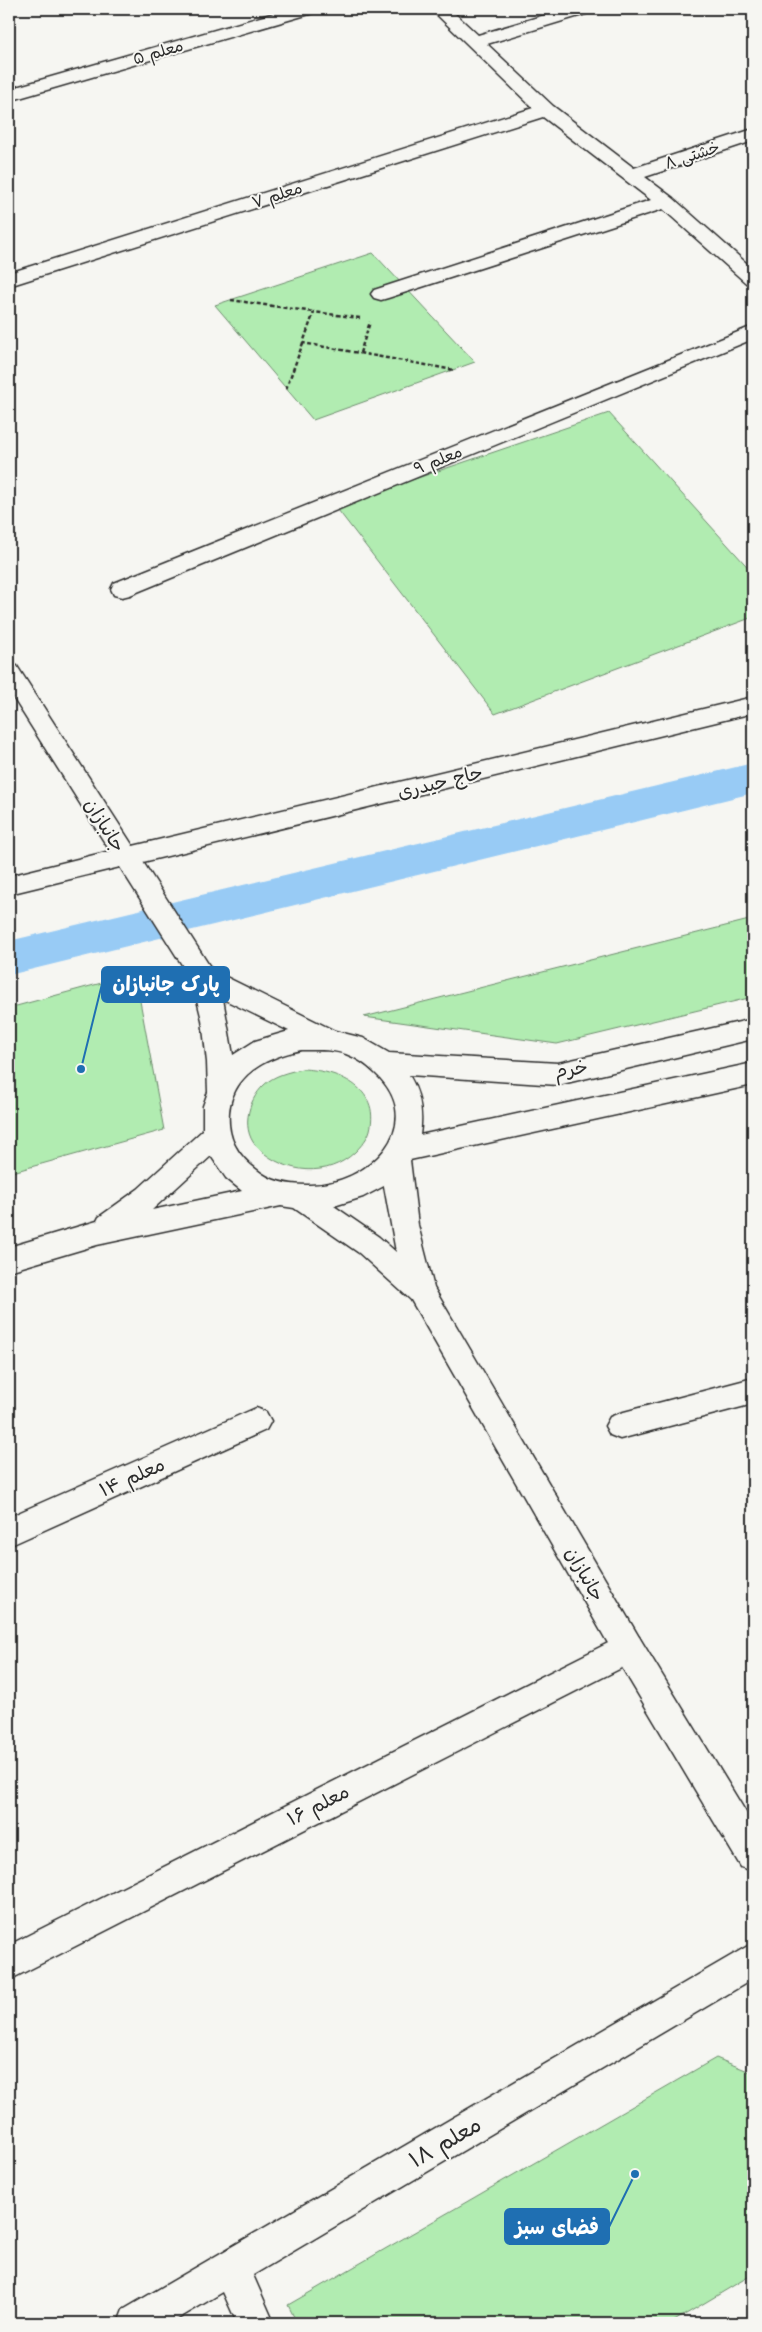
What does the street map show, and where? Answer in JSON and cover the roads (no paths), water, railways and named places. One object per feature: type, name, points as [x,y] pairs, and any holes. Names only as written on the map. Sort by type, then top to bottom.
[{"type":"street","name":"معلم ۵","points":[[9,95],[307,9]]},
{"type":"street","points":[[440,9],[546,110],[666,202],[753,279]]},
{"type":"street","points":[[475,42],[583,9]]},
{"type":"street","name":"معلم ۷","points":[[9,280],[546,110]]},
{"type":"street","name":"خشتی ۸","points":[[631,175],[753,135]]},
{"type":"street","points":[[381,294],[666,202]]},
{"type":"street","points":[[734,261],[753,254]]},
{"type":"street","name":"معلم ۹","points":[[122,589],[753,332]]},
{"type":"street","name":"جانبازان","points":[[9,672],[155,905],[203,977],[214,1007],[220,1045],[221,1092]]},
{"type":"street","name":"حاج حیدری","points":[[9,885],[753,705]]},
{"type":"street","points":[[203,977],[331,1040],[360,1048],[384,1063],[401,1084],[409,1108],[408,1133],[398,1154],[376,1178],[349,1192],[315,1198],[290,1195],[250,1182],[228,1161],[215,1135],[214,1108],[225,1081],[246,1060],[272,1046],[301,1039],[331,1040]]},
{"type":"street","name":"خرم","points":[[384,1063],[558,1074],[753,1029]]},
{"type":"street","points":[[558,1074],[577,1113]]},
{"type":"street","points":[[398,1154],[753,1074]]},
{"type":"street","points":[[97,1233],[148,1197],[215,1135]]},
{"type":"street","points":[[398,1154],[396,1188],[404,1234],[421,1291]]},
{"type":"street","points":[[9,1259],[97,1233],[290,1195],[369,1245],[421,1291]]},
{"type":"street","name":"جانبازان","points":[[421,1291],[628,1648],[753,1855]]},
{"type":"street","points":[[620,1426],[753,1391]]},
{"type":"street","name":"معلم ۱۴","points":[[9,1532],[256,1421]]},
{"type":"street","name":"معلم ۱۶","points":[[9,1962],[628,1648]]},
{"type":"street","name":"معلم ۱۸","points":[[136,2323],[753,1960]]},
{"type":"street","points":[[231,2267],[256,2323]]},
{"type":"waterway","points":[[9,958],[753,778]]},
{"type":"place","name":"پارک جانبازان","points":[[81,1069]]},
{"type":"place","name":"فضای سبز","points":[[635,2174]]}]
